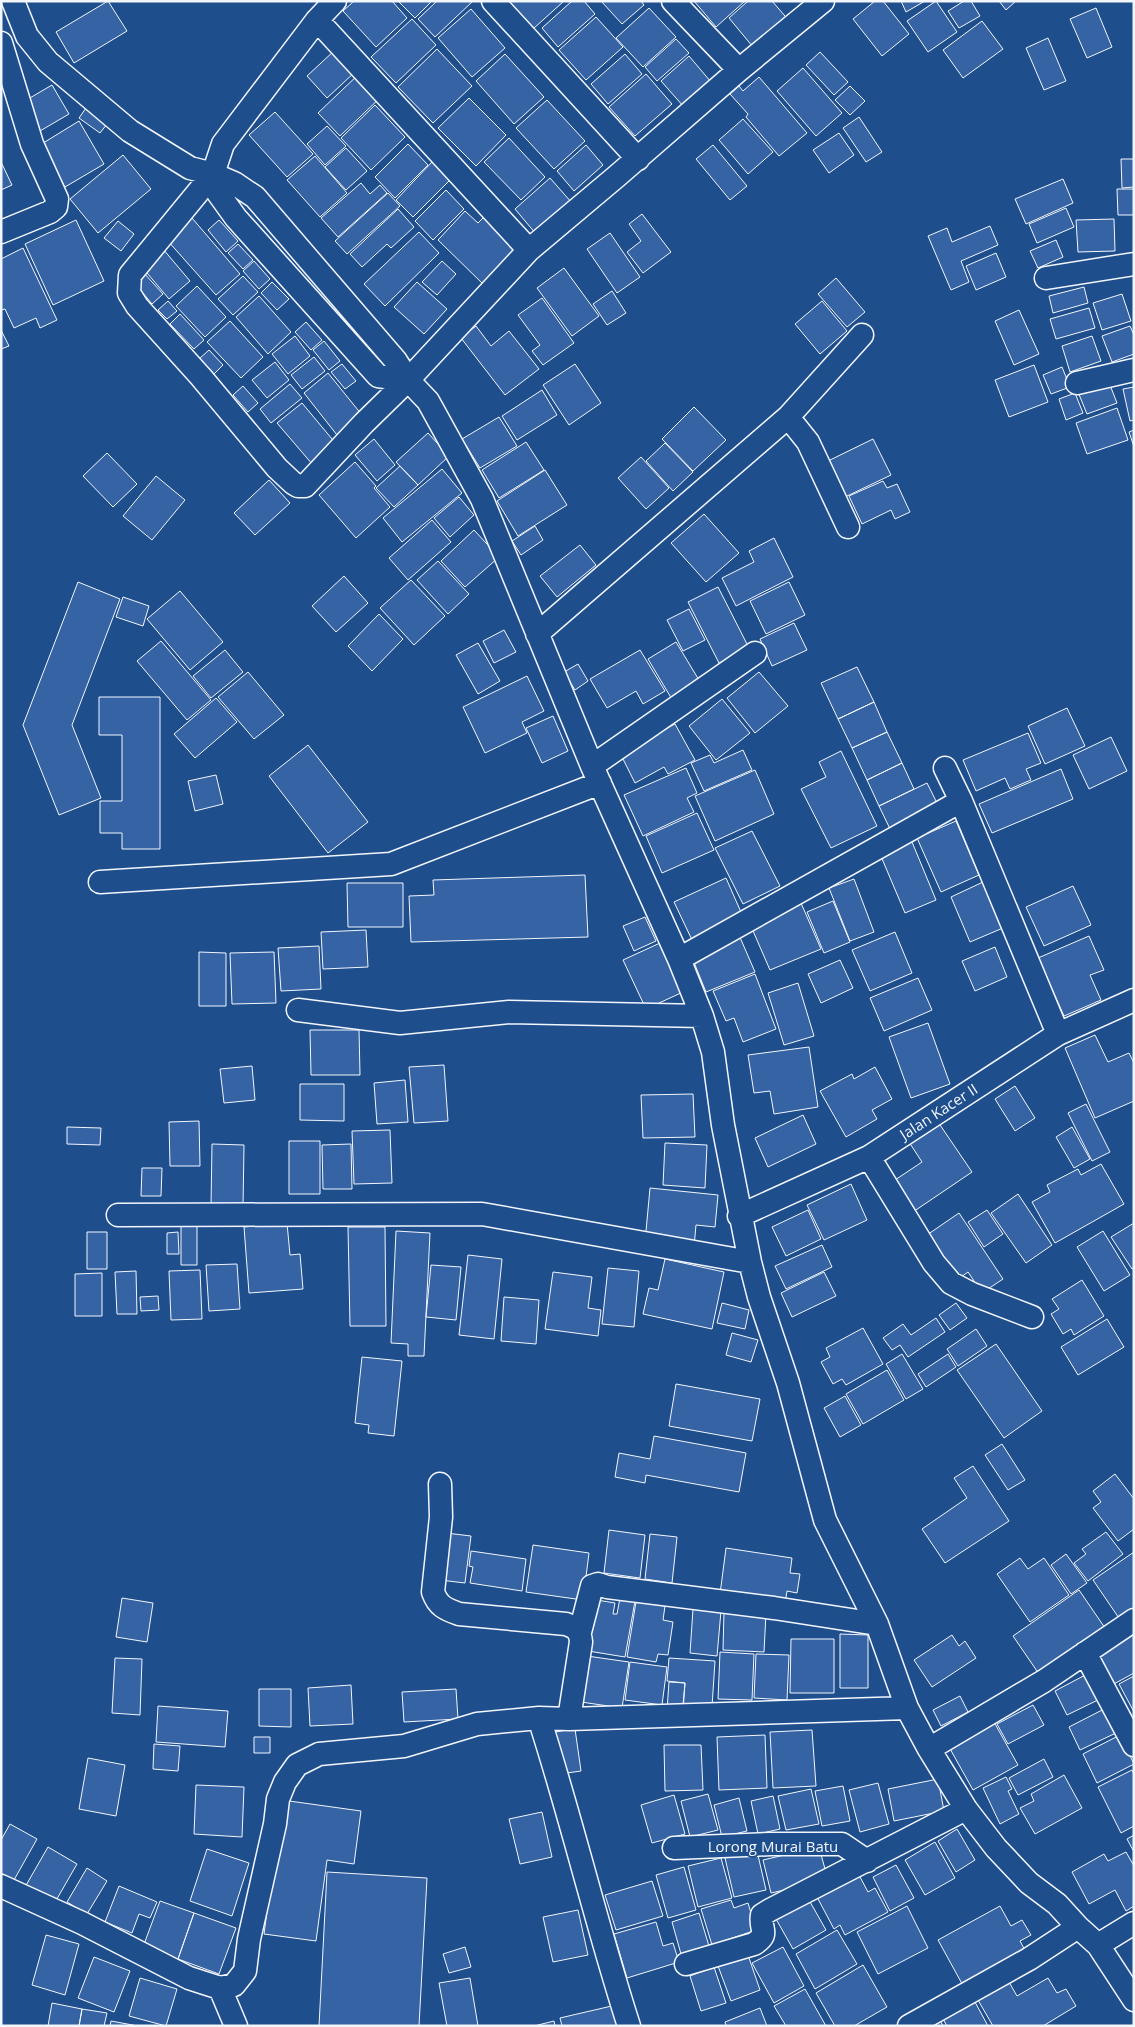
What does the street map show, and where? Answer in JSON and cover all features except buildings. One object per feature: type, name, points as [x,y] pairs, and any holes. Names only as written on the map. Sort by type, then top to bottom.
[{"type":"street","points":[[13,1],[27,36],[48,62],[130,131],[190,168],[213,174]]},
{"type":"street","points":[[335,1],[317,20],[223,144],[213,174],[130,275],[129,292],[137,306],[201,377],[277,468],[298,486],[305,486],[364,423],[408,380],[528,250],[823,1]]},
{"type":"street","points":[[493,1],[638,159]]},
{"type":"street","points":[[673,1],[739,70]]},
{"type":"street","points":[[317,20],[528,250]]},
{"type":"street","points":[[1,44],[32,144],[57,199],[56,207],[50,212],[1,232]]},
{"type":"street","points":[[213,174],[218,193],[236,218],[378,376],[408,380],[428,401],[482,499],[596,774],[679,959],[702,1016],[713,1052],[723,1125],[739,1216],[750,1262],[759,1297],[788,1383],[825,1520],[877,1624],[907,1708],[929,1749],[966,1809],[996,1848],[1028,1883],[1057,1904],[1078,1927],[1098,1944],[1134,2000]]},
{"type":"street","points":[[1046,278],[1134,264]]},
{"type":"street","points":[[537,634],[788,417],[862,335]]},
{"type":"street","points":[[1077,383],[1134,370]]},
{"type":"street","points":[[788,417],[808,442],[848,527]]},
{"type":"street","points":[[100,882],[391,864],[596,774],[755,653]]},
{"type":"street","points":[[945,768],[962,802],[1058,1034]]},
{"type":"street","points":[[679,959],[962,802]]},
{"type":"street","name":"Jalan Kacer II","points":[[739,1216],[869,1157],[1058,1034],[1134,1000]]},
{"type":"street","points":[[298,1010],[400,1023],[508,1012],[702,1016]]},
{"type":"street","points":[[869,1157],[934,1263],[951,1283],[972,1294],[1032,1317]]},
{"type":"street","points":[[118,1215],[482,1214],[750,1262]]},
{"type":"street","points":[[440,1484],[441,1517],[433,1592],[437,1603],[444,1609],[459,1614],[566,1624],[575,1627],[580,1632]]},
{"type":"street","points":[[569,1719],[581,1642],[580,1632],[592,1586],[598,1584],[607,1587],[774,1608],[877,1624]]},
{"type":"street","points":[[929,1749],[1044,1680],[1134,1620]]},
{"type":"street","points":[[1085,1653],[1134,1745]]},
{"type":"street","points":[[1,1886],[82,1923],[189,1978],[220,1988],[234,1985],[245,1971],[249,1939],[275,1824],[278,1799],[285,1782],[298,1765],[319,1754],[404,1746],[477,1724],[539,1718],[569,1719],[907,1708]]},
{"type":"street","points":[[539,1718],[562,1790],[609,1963],[629,2026]]},
{"type":"street","name":"Lorong Murai Batu","points":[[686,1964],[754,1944],[762,1939],[764,1934],[762,1915],[966,1809]]},
{"type":"street","name":"Lorong Murai Batu","points":[[674,1848],[771,1844],[842,1844],[867,1861]]},
{"type":"street","points":[[1098,1944],[1134,1924]]},
{"type":"street","points":[[909,2026],[1029,1959],[1078,1927]]},
{"type":"street","points":[[220,1988],[236,2026]]}]
